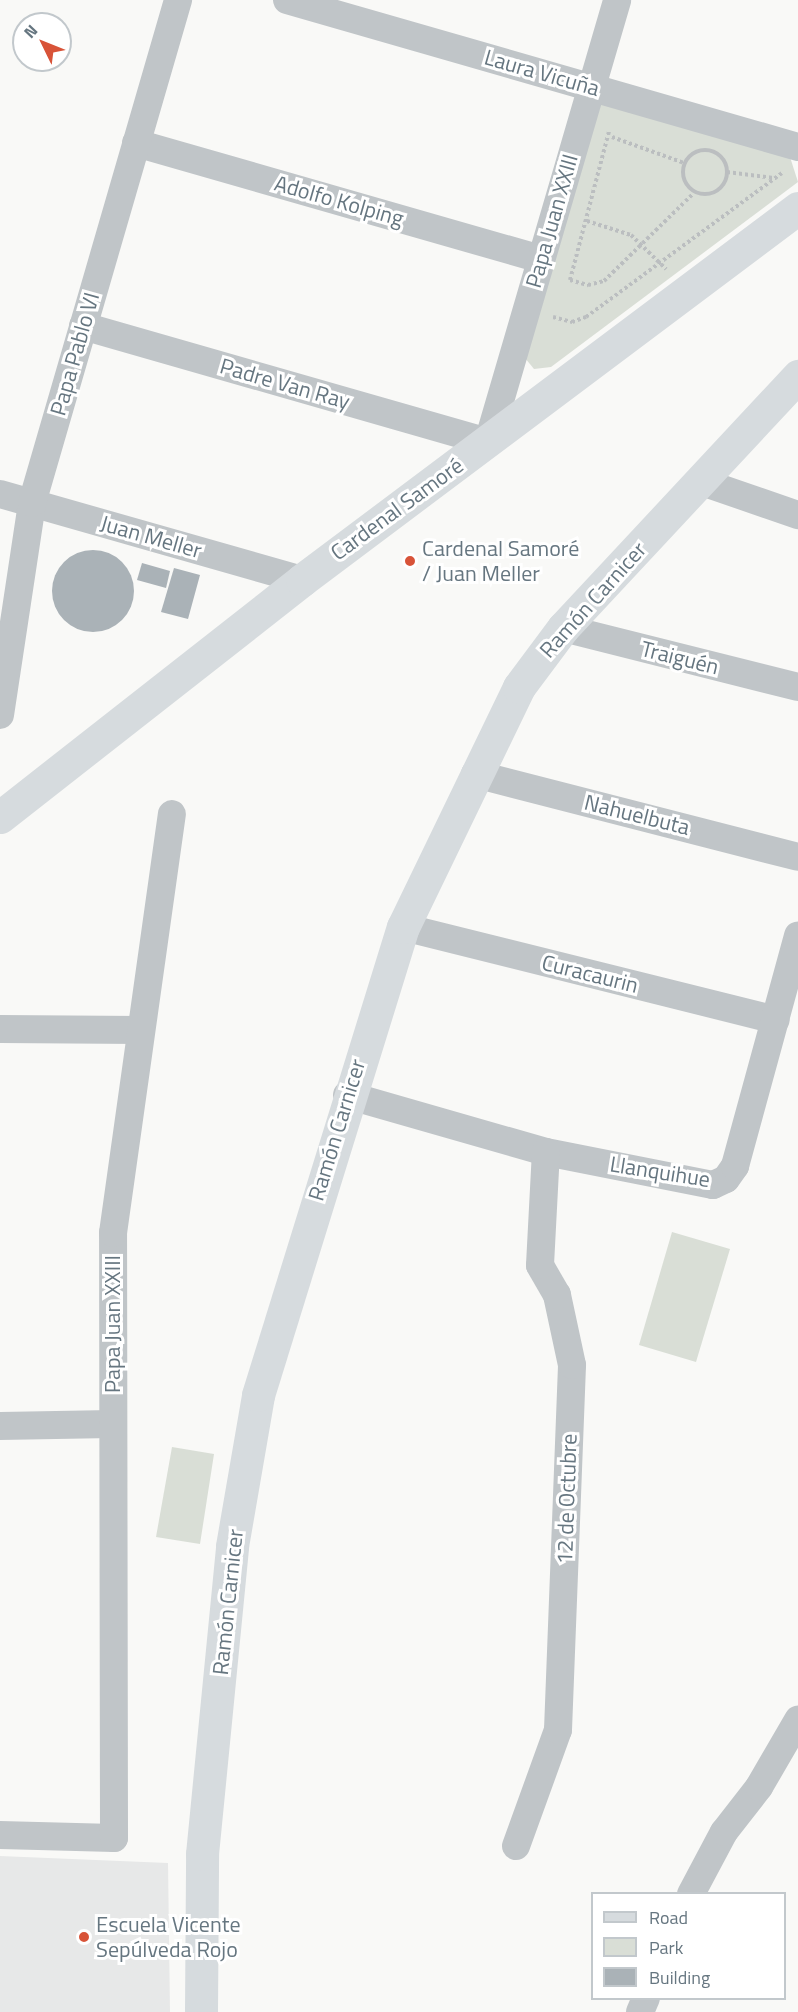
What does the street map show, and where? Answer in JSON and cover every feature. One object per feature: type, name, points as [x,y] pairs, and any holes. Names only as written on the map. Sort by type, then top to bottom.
[{"type":"street","name":"Papa Pablo VI","points":[[0,715],[32,503],[178,0]]},
{"type":"street","name":"Laura Vicuña","points":[[287,0],[591,87],[794,157]]},
{"type":"street","name":"Papa Juan XXIII","points":[[488,442],[617,0]]},
{"type":"street","name":"Adolfo Kolping","points":[[136,143],[540,265]]},
{"type":"street","name":"Cardenal Samoré","points":[[0,817],[302,580],[488,442],[683,290],[798,208]]},
{"type":"street","name":"Padre Van Ray","points":[[83,326],[488,442]]},
{"type":"street","name":"Ramón Carnicer","points":[[201,2012],[202,1854],[232,1546],[258,1395],[347,1095],[403,927],[519,687],[563,628],[702,482],[798,376]]},
{"type":"street","points":[[702,482],[798,515]]},
{"type":"street","name":"Juan Meller","points":[[0,494],[302,580]]},
{"type":"street","name":"Traiguén","points":[[563,628],[798,687]]},
{"type":"street","name":"Nahuelbuta","points":[[475,774],[798,857]]},
{"type":"street","name":"Papa Juan XXIII","points":[[0,1835],[114,1838],[113,1233],[172,814]]},
{"type":"street","name":"Curacaurin","points":[[403,927],[776,1020]]},
{"type":"street","name":"Llanquihue","points":[[347,1095],[546,1152],[713,1185],[726,1179],[735,1166],[798,935]]},
{"type":"street","points":[[0,1029],[141,1030]]},
{"type":"street","name":"12 de Octubre","points":[[516,1846],[558,1730],[572,1365],[557,1295],[540,1265],[546,1152]]},
{"type":"street","points":[[0,1426],[112,1424]]},
{"type":"street","points":[[692,1892],[723,1832],[759,1787],[798,1720]]},
{"type":"path","points":[[570,280],[612,137],[684,163]]},
{"type":"path","points":[[694,192],[684,181],[684,163],[696,151],[711,150],[723,158],[728,172]]},
{"type":"path","points":[[527,309],[572,322],[586,317],[775,178],[794,157]]},
{"type":"path","points":[[728,172],[775,178]]},
{"type":"path","points":[[540,265],[570,280],[588,285],[604,281],[694,192],[716,191],[728,172]]},
{"type":"path","points":[[555,211],[642,242],[683,290]]},
{"type":"shaded area","name":"Escuela Vicente Sepúlveda Rojo","points":[[0,1856],[168,1863],[170,2012],[0,2012]]},
{"type":"green space","points":[[608,103],[790,157],[798,182],[551,367],[534,369],[525,358],[600,105]]},
{"type":"green space","points":[[672,1232],[730,1249],[696,1362],[639,1345]]},
{"type":"green space","points":[[172,1447],[214,1454],[200,1544],[156,1537]]},
{"type":"building","points":[[93,550],[109,553],[122,562],[131,575],[134,591],[131,607],[122,620],[109,629],[93,632],[77,629],[64,620],[55,607],[52,591],[55,575],[64,562],[77,553]]},
{"type":"building","points":[[142,563],[170,571],[166,588],[137,580]]},
{"type":"building","points":[[174,568],[200,575],[188,619],[161,612]]},
{"type":"place","name":"Cardenal Samoré / Juan Meller","points":[[410,561]]},
{"type":"place","name":"Escuela Vicente Sepúlveda Rojo","points":[[84,1937]]}]
